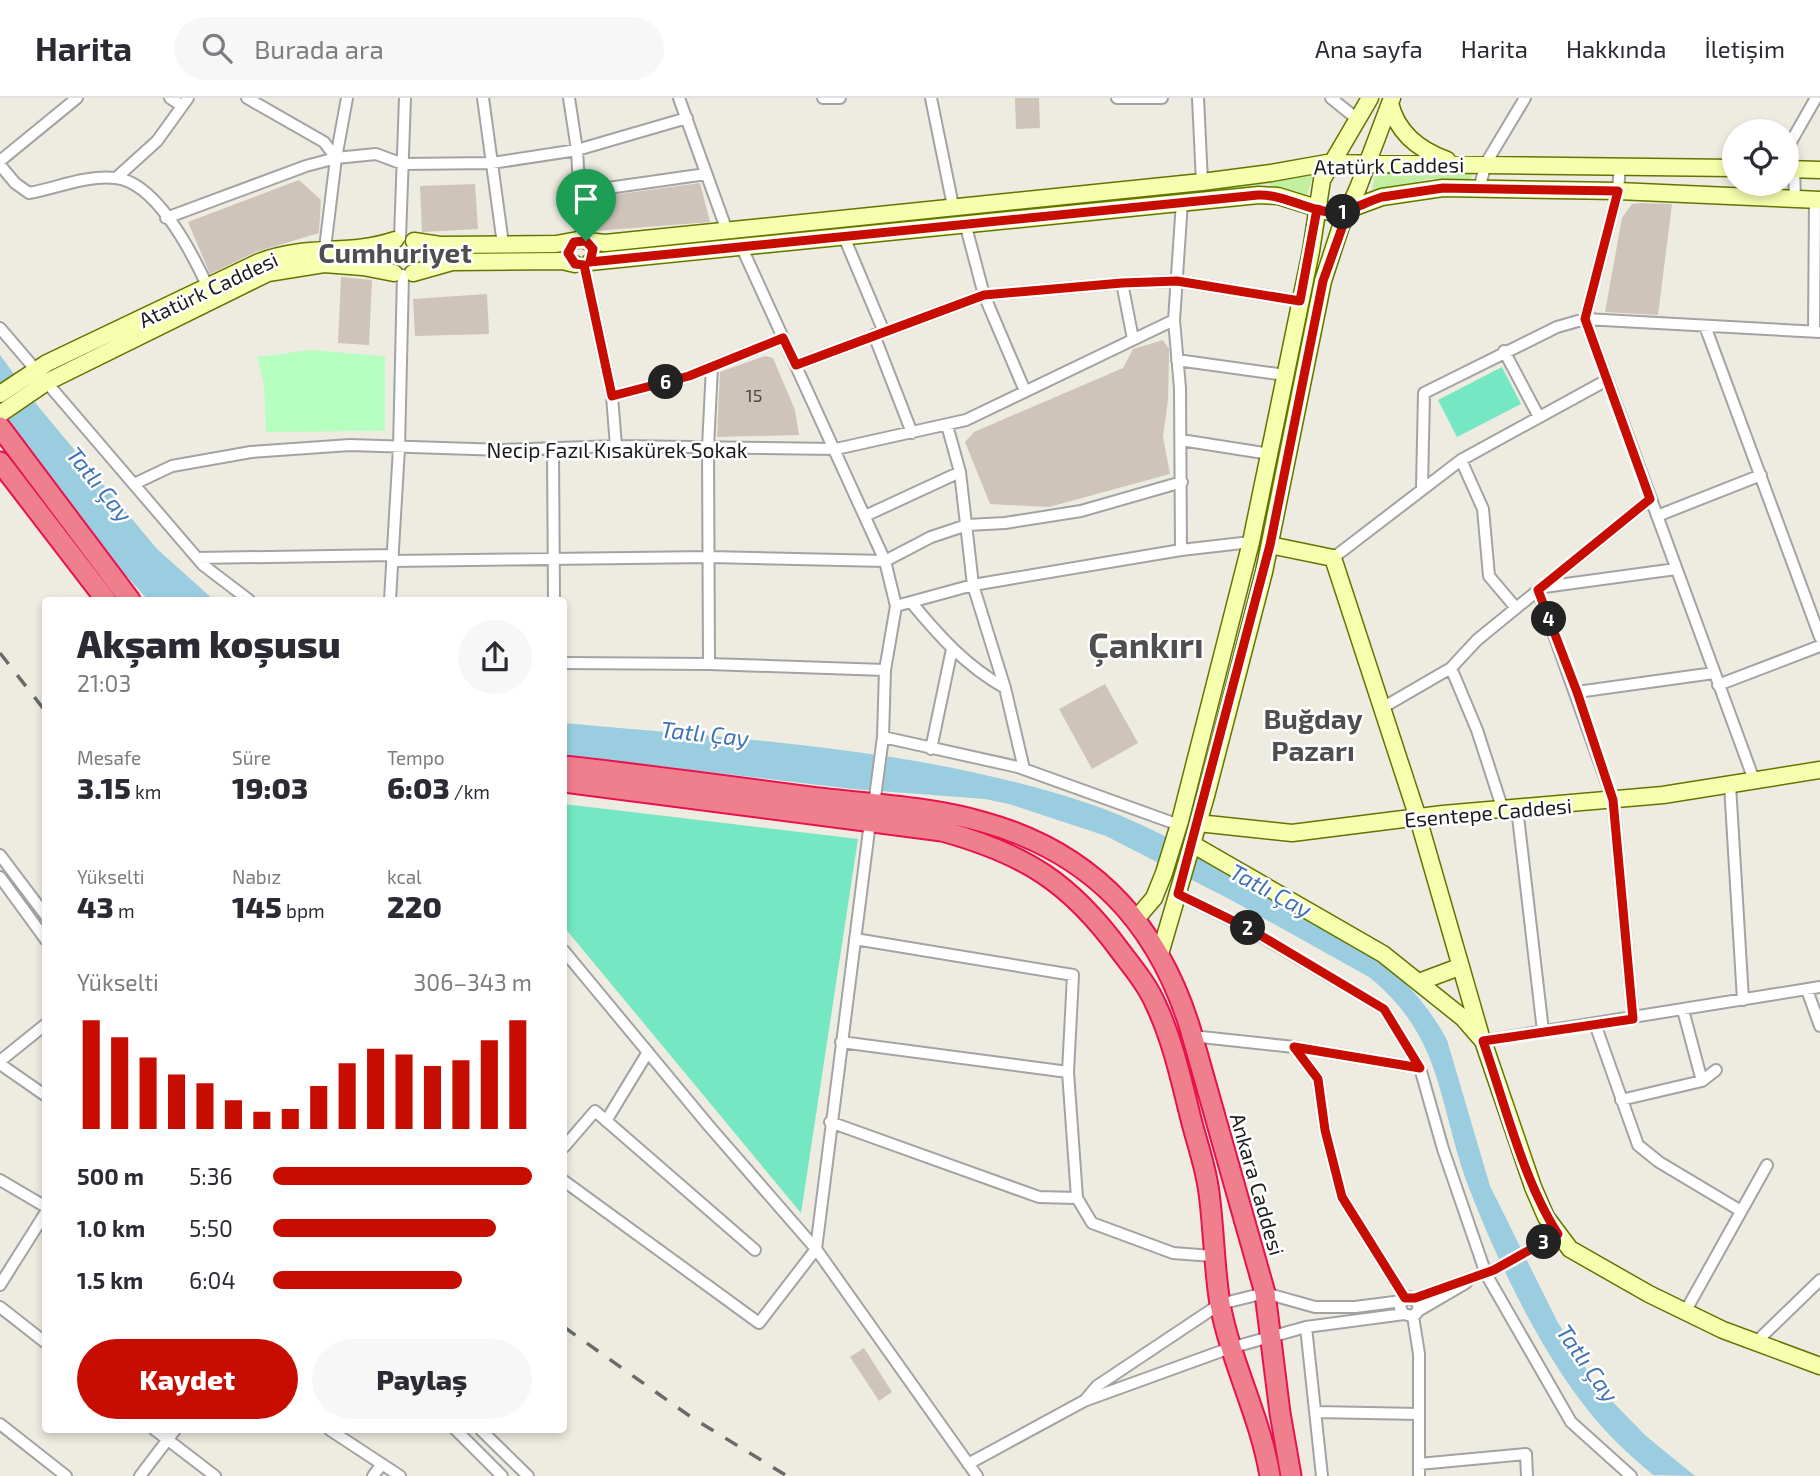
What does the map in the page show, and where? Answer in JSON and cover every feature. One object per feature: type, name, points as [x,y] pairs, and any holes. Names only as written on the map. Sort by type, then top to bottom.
[{"type":"highway","points":[[0,427],[128,597]]},
{"type":"highway","points":[[0,462],[104,597]]},
{"type":"highway","points":[[567,766],[873,807],[1020,859],[1052,878],[1099,923],[1149,991],[1170,1040],[1209,1191],[1213,1256],[1230,1348],[1261,1433],[1270,1476]]},
{"type":"highway","points":[[567,782],[873,807]]},
{"type":"highway","name":"Ankara Caddesi","points":[[873,807],[967,818],[1020,835],[1077,866],[1120,901],[1160,954],[1180,996],[1265,1293],[1291,1476]]},
{"type":"main road","points":[[1136,919],[1154,898],[1177,832],[1251,542],[1322,180],[1370,98]]},
{"type":"main road","points":[[1391,101],[1395,120],[1409,139],[1430,153],[1456,164]]},
{"type":"main road","points":[[1160,954],[1198,823],[1270,545],[1318,304],[1331,252],[1391,101]]},
{"type":"main road","name":"Atatürk Caddesi","points":[[38,378],[207,285],[265,259],[293,251],[367,248],[403,240],[440,245],[556,244],[582,240],[606,243],[1202,181],[1331,162],[1722,168]]},
{"type":"main road","points":[[1799,169],[1820,170]]},
{"type":"main road","name":"Atatürk Caddesi","points":[[38,378],[275,270],[338,265],[403,274],[452,262],[562,261],[583,264],[1268,194],[1336,214],[1373,200],[1443,188],[1618,191],[1817,200]]},
{"type":"main road","points":[[403,240],[420,248],[422,258],[419,267],[403,274],[387,265],[385,256],[388,246],[403,240]]},
{"type":"main road","points":[[582,240],[593,249],[583,264]]},
{"type":"main road","points":[[0,394],[38,378]]},
{"type":"main road","points":[[0,414],[38,378]]},
{"type":"main road","points":[[1270,545],[1333,558],[1418,818],[1483,1041],[1546,1217],[1570,1249],[1583,1258],[1685,1312],[1755,1343],[1820,1366]]},
{"type":"main road","name":"Esentepe Caddesi","points":[[1198,823],[1292,833],[1613,800],[1820,770]]},
{"type":"main road","points":[[1191,845],[1365,942],[1463,1018],[1483,1041]]},
{"type":"main road","points":[[1419,982],[1460,967]]},
{"type":"street","points":[[77,98],[0,163],[15,183],[29,193],[93,179],[116,177],[138,184],[150,195],[194,258],[207,285]]},
{"type":"street","points":[[116,177],[157,141],[178,114],[185,102],[170,98]]},
{"type":"street","points":[[247,98],[324,142],[336,158]]},
{"type":"street","points":[[325,248],[336,158],[347,98]]},
{"type":"street","points":[[403,240],[405,98]]},
{"type":"street","points":[[483,98],[503,244]]},
{"type":"street","points":[[569,98],[577,150],[582,240]]},
{"type":"street","points":[[679,98],[727,231]]},
{"type":"street","points":[[823,98],[841,98]]},
{"type":"street","points":[[931,98],[953,206]]},
{"type":"street","points":[[1117,98],[1162,98]]},
{"type":"street","points":[[1198,98],[1202,181]]},
{"type":"street","points":[[1331,98],[1357,119]]},
{"type":"street","points":[[1479,188],[1486,163],[1525,98]]},
{"type":"street","points":[[1799,128],[1816,98]]},
{"type":"street","points":[[166,218],[306,166],[336,158],[376,154],[403,163],[492,163],[577,150],[687,118]]},
{"type":"street","points":[[1620,165],[1618,191],[1585,319],[1754,780]]},
{"type":"street","points":[[580,192],[706,174]]},
{"type":"street","points":[[1422,488],[1424,393],[1557,327],[1585,319],[1817,332],[1817,200]]},
{"type":"street","points":[[1181,550],[1181,440],[1174,320],[1182,202]]},
{"type":"street","points":[[965,223],[984,295],[1026,391]]},
{"type":"street","points":[[844,237],[912,433]]},
{"type":"street","points":[[567,1183],[759,1323],[816,1249],[830,1122],[883,737],[885,670],[896,606],[885,561],[742,248]]},
{"type":"street","points":[[583,264],[612,396],[616,446]]},
{"type":"street","points":[[390,597],[399,448],[403,274]]},
{"type":"street","points":[[796,365],[984,295],[1177,281],[1300,301]]},
{"type":"street","points":[[1122,283],[1133,339]]},
{"type":"street","name":"Necip Fazıl Kısakürek Sokak","points":[[134,484],[172,466],[251,452],[349,445],[399,448],[553,449],[616,446],[836,449],[966,420],[1174,320]]},
{"type":"street","points":[[1705,326],[1760,475],[1816,612],[1820,637]]},
{"type":"street","points":[[0,328],[38,378],[197,558],[244,597]]},
{"type":"street","points":[[612,396],[689,376],[783,338]]},
{"type":"street","points":[[1504,351],[1539,417]]},
{"type":"street","points":[[1177,360],[1285,375]]},
{"type":"street","points":[[709,664],[708,447],[712,367]]},
{"type":"street","points":[[1333,558],[1461,460],[1607,380]]},
{"type":"street","points":[[947,425],[960,472],[973,585],[1004,688],[1024,769]]},
{"type":"street","points":[[1181,440],[1269,454]]},
{"type":"street","points":[[553,449],[554,597]]},
{"type":"street","points":[[1461,460],[1483,509],[1489,576],[1516,608]]},
{"type":"street","points":[[865,516],[960,472]]},
{"type":"street","points":[[1657,516],[1760,475]]},
{"type":"street","points":[[197,558],[554,560],[710,556],[885,561],[931,537],[967,525],[1005,523],[1081,511],[1182,482]]},
{"type":"street","points":[[1382,708],[1451,668],[1477,640],[1650,499]]},
{"type":"street","points":[[896,606],[973,585],[1181,550],[1251,542]]},
{"type":"street","points":[[1540,589],[1676,569]]},
{"type":"street","points":[[1540,589],[1613,800],[1633,1019]]},
{"type":"street","points":[[911,602],[952,649],[977,672],[1004,688]]},
{"type":"street","points":[[1718,685],[1820,646]]},
{"type":"street","points":[[931,749],[952,649]]},
{"type":"street","points":[[567,663],[709,664],[885,670]]},
{"type":"street","points":[[1451,668],[1510,809],[1543,1031]]},
{"type":"street","points":[[1577,692],[1714,673]]},
{"type":"street","points":[[883,737],[1024,769],[1177,832]]},
{"type":"street","points":[[1730,785],[1743,1000]]},
{"type":"street","points":[[0,855],[42,911]]},
{"type":"street","points":[[0,877],[42,935]]},
{"type":"street","points":[[1180,889],[1384,1009],[1420,1068],[1443,1149],[1490,1272],[1571,1422],[1631,1476]]},
{"type":"street","points":[[855,939],[1073,975],[1068,1072],[1077,1198],[1092,1223],[1172,1253],[1213,1256]]},
{"type":"street","points":[[567,955],[816,1249],[977,1476]]},
{"type":"street","points":[[1483,1041],[1820,987]]},
{"type":"street","points":[[1807,990],[1820,1026]]},
{"type":"street","points":[[1683,1010],[1702,1081]]},
{"type":"street","points":[[1595,1024],[1634,1138],[1645,1152],[1741,1211]]},
{"type":"street","points":[[42,1027],[0,1063],[42,1093]]},
{"type":"street","points":[[1192,1036],[1294,1047],[1420,1068]]},
{"type":"street","points":[[841,1042],[1068,1072]]},
{"type":"street","points":[[1294,1047],[1318,1079],[1325,1130],[1342,1197],[1407,1299],[1419,1304],[1412,1314],[1419,1354],[1419,1476]]},
{"type":"street","points":[[606,1121],[648,1052]]},
{"type":"street","points":[[1620,1100],[1702,1081],[1716,1070]]},
{"type":"street","points":[[567,1144],[595,1111],[755,1250]]},
{"type":"street","points":[[830,1122],[1039,1197],[1077,1198]]},
{"type":"street","points":[[1685,1312],[1768,1165]]},
{"type":"street","points":[[0,1180],[42,1205]]},
{"type":"street","points":[[0,1285],[42,1218]]},
{"type":"street","points":[[1084,1401],[1097,1387],[1220,1304],[1265,1293],[1315,1307],[1355,1307],[1407,1299],[1490,1272],[1558,1234]]},
{"type":"street","points":[[968,1464],[1084,1401],[1230,1348],[1272,1336],[1306,1327],[1412,1314],[1448,1296],[1474,1278]]},
{"type":"street","points":[[1755,1343],[1820,1280]]},
{"type":"street","points":[[1407,1299],[1400,1308],[1412,1314]]},
{"type":"street","points":[[0,1307],[42,1340]]},
{"type":"street","points":[[1306,1327],[1322,1476]]},
{"type":"street","points":[[1316,1412],[1419,1414]]},
{"type":"street","points":[[0,1424],[66,1476]]},
{"type":"street","points":[[159,1433],[215,1476]]},
{"type":"street","points":[[140,1476],[173,1433]]},
{"type":"street","points":[[335,1433],[400,1476]]},
{"type":"street","points":[[459,1433],[502,1476]]},
{"type":"street","points":[[484,1433],[528,1476]]},
{"type":"street","points":[[1419,1464],[1526,1454],[1527,1476]]},
{"type":"street","points":[[373,1476],[382,1464]]},
{"type":"green space","points":[[1381,171],[1472,172],[1471,179],[1430,179],[1372,190],[1375,175]]},
{"type":"green space","points":[[1314,173],[1307,195],[1266,184],[1187,194],[1187,191]]},
{"type":"green space","points":[[310,350],[385,356],[385,431],[266,432],[264,385],[257,357]]},
{"type":"green space","points":[[1502,367],[1521,404],[1457,437],[1438,400]]},
{"type":"green space","points":[[567,804],[858,839],[801,1213],[567,931]]},
{"type":"water","name":"Tatlı Çay","points":[[0,355],[37,405],[157,549],[211,597],[145,597],[122,571],[0,409]]},
{"type":"water","points":[[567,723],[825,748],[954,768],[1018,783],[1081,801],[1134,821],[1355,944],[1415,993],[1447,1040],[1490,1186],[1557,1321],[1596,1385],[1646,1436],[1695,1476],[1653,1475],[1603,1427],[1558,1368],[1508,1278],[1481,1217],[1459,1158],[1436,1074],[1425,1049],[1412,1024],[1394,1000],[1369,977],[1231,900],[1106,836],[1009,804],[985,799],[853,789],[567,755]]},
{"type":"building","points":[[1015,98],[1039,98],[1040,128],[1016,129]]},
{"type":"building","points":[[299,180],[321,200],[319,233],[256,252],[210,274],[188,222]]},
{"type":"building","points":[[700,183],[710,222],[595,231],[591,198]]},
{"type":"building","points":[[475,184],[478,229],[422,232],[420,186]]},
{"type":"building","points":[[1632,204],[1672,204],[1658,315],[1605,312],[1622,218]]},
{"type":"building","points":[[341,277],[372,280],[369,345],[338,343]]},
{"type":"building","points":[[487,294],[489,334],[415,336],[413,299]]},
{"type":"building","points":[[1163,340],[1169,349],[1168,400],[1163,437],[1170,474],[1049,507],[990,504],[965,442],[974,432],[1123,368],[1133,349]]},
{"type":"building","points":[[765,356],[773,358],[795,410],[799,435],[717,437],[720,372]]},
{"type":"building","points":[[1105,684],[1138,743],[1092,769],[1059,709]]},
{"type":"building","points":[[864,1348],[892,1392],[879,1401],[850,1357]]},
{"type":"railway","points":[[0,653],[42,707]]},
{"type":"railway","points":[[567,1329],[691,1417],[787,1476]]},
{"type":"district","name":"Cumhuriyet","points":[[395,252]]},
{"type":"district","name":"Çankırı","points":[[1146,644]]},
{"type":"district","name":"Buğday Pazarı","points":[[1313,734]]},
{"type":"route","points":[[586,241],[574,242],[568,253],[575,264],[584,265],[612,396],[689,376],[783,338],[796,365],[984,295],[1177,281],[1300,301],[1311,251],[1317,209],[1336,214],[1382,197],[1443,188],[1618,191],[1585,319],[1650,499],[1538,590],[1577,692],[1613,800],[1633,1019],[1483,1041],[1533,1186],[1546,1217],[1558,1234],[1486,1274],[1415,1298],[1405,1298],[1342,1197],[1325,1130],[1318,1079],[1294,1047],[1420,1068],[1384,1009],[1250,929],[1178,894],[1239,672],[1270,545],[1323,281],[1331,252],[1348,211],[1336,214],[1323,212],[1302,203],[1289,198],[1268,194],[590,262],[593,249],[586,241]]}]
